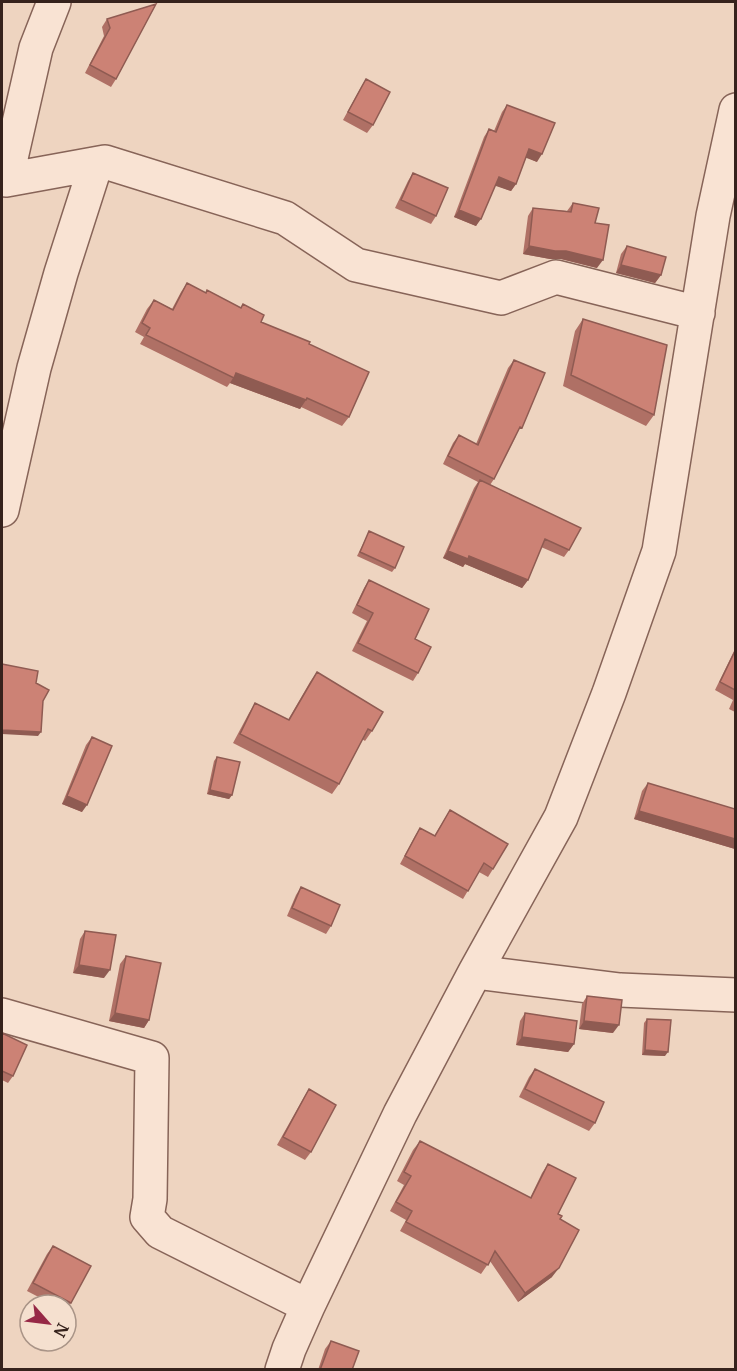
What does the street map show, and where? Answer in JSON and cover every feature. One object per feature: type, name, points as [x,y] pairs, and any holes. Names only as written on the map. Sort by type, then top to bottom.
[{"type":"street","points":[[54,2],[36,48],[4,178],[105,162],[285,219],[356,265],[501,298],[556,277],[698,313]]},
{"type":"street","points":[[282,1370],[308,1306],[400,1114],[561,817],[609,693],[659,551],[713,216],[735,110]]},
{"type":"street","points":[[2,510],[34,368],[96,164]]},
{"type":"street","points":[[475,972],[620,990],[735,995]]},
{"type":"street","points":[[2,1015],[152,1058],[150,1199],[147,1217],[160,1232],[308,1306]]},
{"type":"building","points":[[156,4],[116,79],[90,65],[110,28],[107,19]]},
{"type":"building","points":[[366,79],[390,92],[373,125],[348,112]]},
{"type":"building","points":[[507,105],[555,123],[542,154],[529,149],[516,184],[499,177],[481,219],[459,210],[489,129],[496,132]]},
{"type":"building","points":[[413,173],[448,188],[436,216],[401,200]]},
{"type":"building","points":[[573,203],[599,208],[595,223],[609,225],[603,260],[566,251],[529,246],[533,208],[571,212]]},
{"type":"building","points":[[627,246],[666,257],[661,275],[621,265]]},
{"type":"building","points":[[187,283],[206,293],[207,290],[241,308],[243,304],[264,315],[261,322],[310,342],[309,344],[369,372],[349,417],[307,398],[306,400],[236,373],[234,378],[146,335],[150,328],[142,323],[154,300],[173,310]]},
{"type":"building","points":[[583,319],[667,345],[654,415],[571,375]]},
{"type":"building","points":[[514,360],[545,373],[522,428],[520,427],[494,479],[448,456],[459,435],[478,445]]},
{"type":"building","points":[[480,480],[581,528],[569,550],[545,539],[528,580],[469,556],[468,559],[448,551]]},
{"type":"building","points":[[369,531],[404,547],[395,568],[360,552]]},
{"type":"building","points":[[369,580],[429,609],[415,639],[431,647],[418,673],[358,643],[373,613],[357,605]]},
{"type":"building","points":[[735,651],[735,690],[720,682]]},
{"type":"building","points":[[2,664],[38,671],[36,683],[49,690],[43,701],[41,732],[2,730]]},
{"type":"building","points":[[317,672],[383,712],[372,731],[368,729],[339,784],[240,734],[255,703],[289,720]]},
{"type":"building","points":[[92,737],[112,746],[87,805],[67,796]]},
{"type":"building","points":[[217,757],[240,762],[232,795],[210,790]]},
{"type":"building","points":[[648,783],[735,809],[735,839],[639,811]]},
{"type":"building","points":[[450,810],[508,844],[493,869],[484,863],[468,891],[405,856],[420,828],[435,836]]},
{"type":"building","points":[[301,887],[340,905],[331,926],[292,908]]},
{"type":"building","points":[[85,931],[116,935],[110,970],[79,965]]},
{"type":"building","points":[[126,956],[161,963],[149,1020],[115,1013]]},
{"type":"building","points":[[587,996],[622,1000],[619,1025],[584,1021]]},
{"type":"building","points":[[525,1013],[577,1021],[574,1044],[522,1037]]},
{"type":"building","points":[[647,1019],[671,1020],[668,1052],[645,1050]]},
{"type":"building","points":[[2,1033],[27,1045],[13,1076],[2,1071]]},
{"type":"building","points":[[535,1069],[604,1102],[595,1123],[525,1089]]},
{"type":"building","points":[[309,1089],[336,1105],[311,1152],[283,1137]]},
{"type":"building","points":[[420,1141],[531,1198],[548,1164],[576,1178],[558,1214],[562,1216],[560,1219],[579,1230],[559,1268],[525,1293],[495,1251],[488,1265],[406,1222],[412,1211],[396,1202],[411,1176],[404,1172]]},
{"type":"building","points":[[53,1246],[91,1266],[76,1293],[52,1293],[33,1283]]},
{"type":"building","points":[[331,1341],[359,1351],[352,1370],[320,1370]]}]
